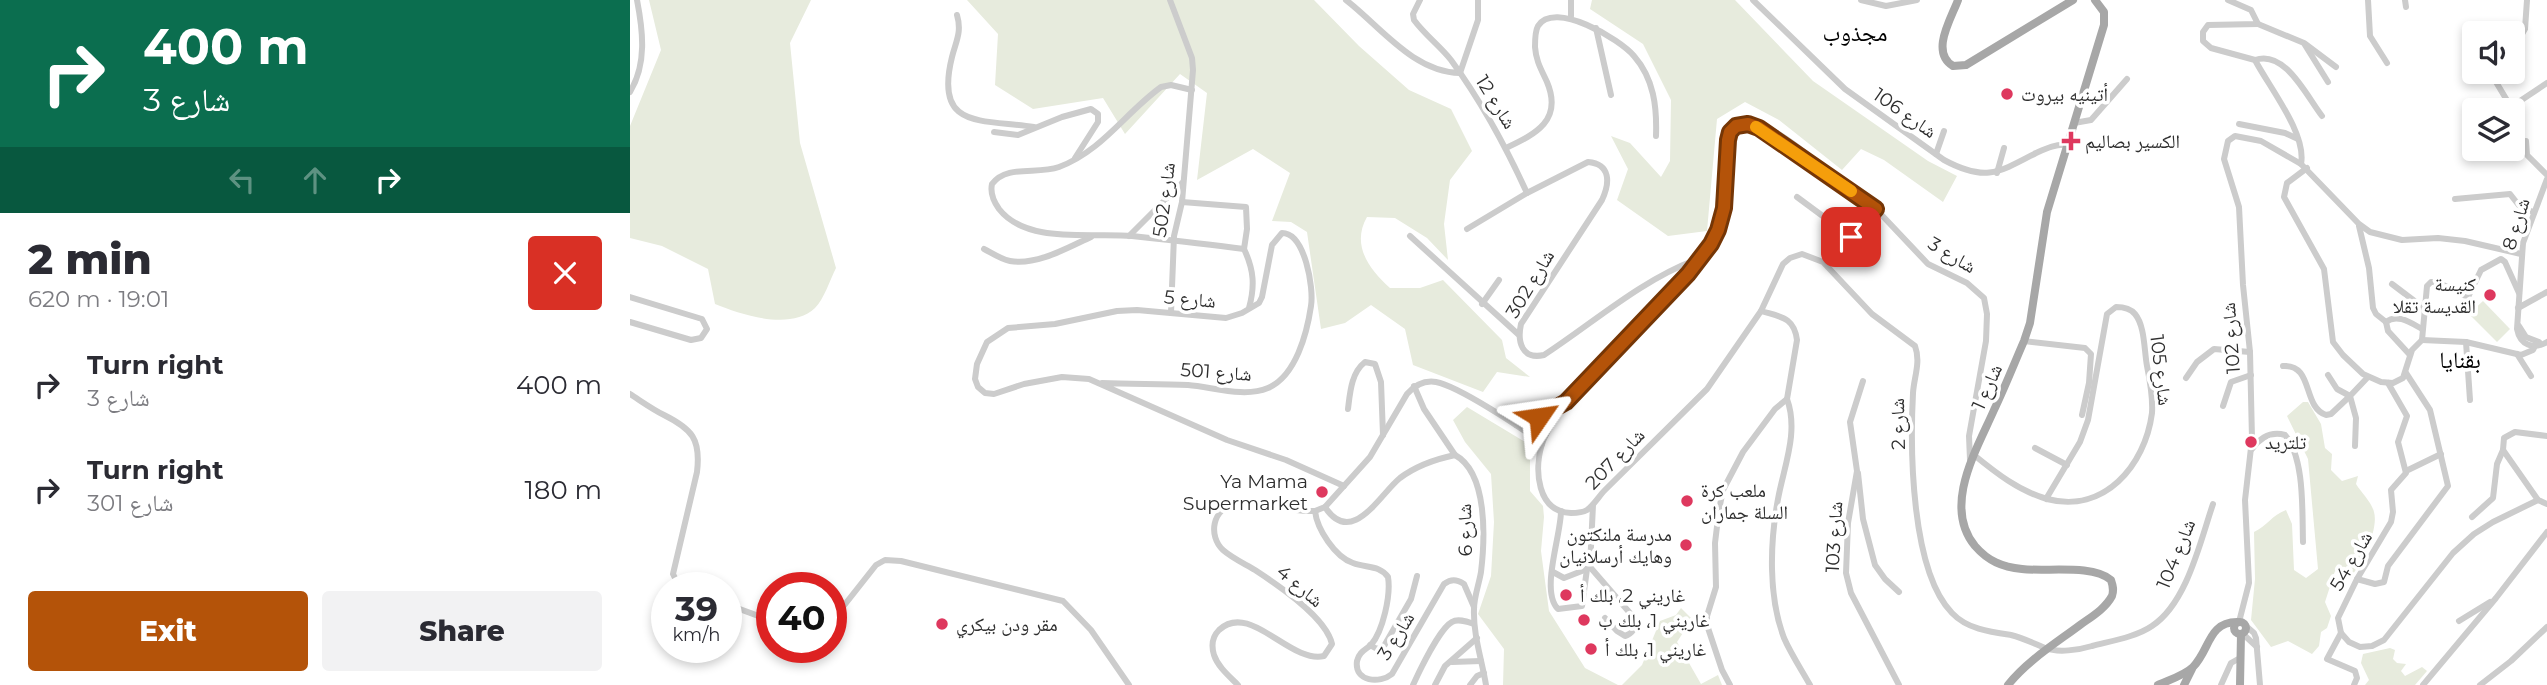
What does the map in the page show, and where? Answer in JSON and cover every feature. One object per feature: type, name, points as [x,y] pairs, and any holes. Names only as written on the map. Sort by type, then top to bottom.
[{"type":"main road","points":[[1958,0],[1942,50],[1945,60],[1953,66],[1966,65],[2073,0]]},
{"type":"main road","name":"شارع 1","points":[[2048,649],[2106,604],[2113,594],[2111,580],[2096,572],[2022,569],[1989,560],[1972,543],[1962,516],[1962,496],[1972,459],[2024,341],[2038,277],[2047,212],[2104,25],[2104,12],[2095,0]]},
{"type":"main road","points":[[2184,685],[2209,642],[2221,632],[2240,629],[2240,685]]},
{"type":"main road","points":[[2008,685],[2048,649]]},
{"type":"main road","points":[[2163,684],[2193,667]]},
{"type":"street","points":[[630,92],[637,78],[642,56],[642,23],[637,0]]},
{"type":"street","points":[[1170,0],[1192,58],[1192,90],[1173,85],[1161,87],[1096,147],[1074,160],[1056,168],[1009,172],[1000,176],[992,184],[993,198],[1005,215],[1024,226],[1055,234],[1129,236],[1244,249]]},
{"type":"street","name":"شارع 12","points":[[1346,0],[1409,53],[1440,69],[1460,73]]},
{"type":"street","name":"شارع 12","points":[[1420,0],[1413,14],[1414,20],[1460,73],[1506,149],[1527,193]]},
{"type":"street","points":[[1460,73],[1478,20],[1478,0]]},
{"type":"street","points":[[1571,0],[1571,16]]},
{"type":"street","name":"شارع 106","points":[[1753,0],[1845,89],[1958,167],[1997,173]]},
{"type":"street","points":[[1861,0],[1886,6],[1917,0]]},
{"type":"street","points":[[2228,0],[2251,10],[2258,24]]},
{"type":"street","points":[[2368,0],[2372,41],[2386,62]]},
{"type":"street","points":[[2525,29],[2527,0]]},
{"type":"street","points":[[957,15],[961,29],[946,86],[952,106],[958,112],[973,118],[1034,127]]},
{"type":"street","points":[[1506,149],[1531,136],[1551,115],[1553,102],[1548,84],[1536,62],[1537,26],[1544,19],[1571,16],[1617,40],[1635,57],[1654,93],[1656,136]]},
{"type":"street","points":[[2322,116],[2287,67],[2266,58],[2255,60],[2208,46],[2203,41],[2203,32],[2208,25],[2216,23],[2258,24],[2304,43],[2336,68]]},
{"type":"street","points":[[1596,28],[1611,95]]},
{"type":"street","points":[[2304,43],[2328,82]]},
{"type":"street","points":[[2255,60],[2300,140],[2304,166],[2359,224],[2370,232],[2395,239],[2452,239],[2521,254]]},
{"type":"street","points":[[2074,123],[2091,120],[2127,79]]},
{"type":"street","points":[[2497,84],[2511,107],[2547,83]]},
{"type":"street","name":"شارع 502","points":[[1171,313],[1174,242],[1182,202],[1192,90]]},
{"type":"street","points":[[994,132],[1018,135],[1083,110],[1095,111],[1099,116],[1098,122],[1074,160]]},
{"type":"street","name":"شارع 3","points":[[1566,402],[1688,274],[1711,244],[1718,211],[1724,136],[1737,121],[1752,121],[1806,154],[1842,185],[1876,209],[1920,258],[1968,283],[1984,298],[1987,314],[1986,341],[1969,436],[1972,459]]},
{"type":"street","points":[[2239,124],[2285,133],[2300,140]]},
{"type":"street","points":[[1936,153],[1944,131]]},
{"type":"street","name":"شارع 102","points":[[2240,629],[2249,583],[2245,500],[2250,450],[2251,375],[2239,207],[2224,159],[2225,149],[2228,141],[2235,136],[2252,137],[2304,166]]},
{"type":"street","points":[[2526,141],[2527,155],[2547,177]]},
{"type":"street","points":[[1997,173],[2050,146],[2067,145]]},
{"type":"street","points":[[1997,173],[2004,148]]},
{"type":"street","name":"شارع 302","points":[[1527,193],[1588,162],[1600,165],[1608,175],[1608,184],[1602,200],[1524,319],[1519,335],[1520,343],[1524,352],[1535,357],[1544,355],[1615,305],[1681,265],[1697,259]]},
{"type":"street","points":[[2304,166],[2287,183],[2284,197],[2324,269],[2333,342],[2343,355],[2368,377],[2388,383],[2400,380],[2406,373],[2414,347],[2422,340],[2466,342],[2517,354],[2547,341]]},
{"type":"street","name":"شارع 8","points":[[2535,346],[2529,346],[2520,340],[2517,331],[2521,254],[2534,212],[2544,196],[2547,177]]},
{"type":"street","points":[[1129,236],[1182,183]]},
{"type":"street","points":[[1467,229],[1527,193]]},
{"type":"street","points":[[2455,199],[2510,194],[2521,208],[2534,212]]},
{"type":"street","points":[[1797,197],[1848,236],[1854,236],[1876,209]]},
{"type":"street","points":[[1182,202],[1246,206],[1244,249],[1254,280],[1249,309]]},
{"type":"street","points":[[2359,224],[2369,268],[2373,308],[2386,322],[2388,331],[2410,355]]},
{"type":"street","name":"شارع 501","points":[[1102,383],[1259,391],[1279,382],[1296,357],[1311,300],[1302,250],[1298,241],[1290,234],[1282,233],[1274,240],[1262,296],[1259,303],[1249,309]]},
{"type":"street","points":[[984,249],[1006,260],[1024,261],[1049,255],[1092,236]]},
{"type":"street","points":[[1410,236],[1519,335]]},
{"type":"street","name":"شارع 2","points":[[1761,311],[1783,264],[1799,254],[1809,255],[1823,262],[1872,314],[1915,346],[1918,360],[1913,390],[1916,513],[1921,541],[1935,587],[1951,613],[1966,623],[1985,631],[2023,638],[2048,649]]},
{"type":"street","points":[[2422,340],[2427,286],[2430,282],[2437,282],[2468,297],[2481,270],[2501,259],[2505,262],[2519,293]]},
{"type":"street","points":[[1482,304],[1499,280]]},
{"type":"street","points":[[2392,284],[2425,309]]},
{"type":"street","points":[[2518,308],[2547,292]]},
{"type":"street","points":[[630,297],[702,319],[708,329],[701,338],[691,340],[630,322]]},
{"type":"street","name":"شارع 105","points":[[1972,459],[2015,485],[2046,499],[2077,502],[2106,493],[2132,468],[2145,443],[2152,412],[2151,386],[2137,318],[2134,312],[2123,307],[2111,309],[2104,320],[2092,404],[2080,442],[2067,465]]},
{"type":"street","name":"شارع 5","points":[[1249,309],[1234,316],[1219,318],[1117,311],[1055,324],[1007,328],[987,342],[977,364],[975,379],[978,387],[985,393],[994,394],[1024,384],[1062,377],[1089,379],[1227,440],[1286,460],[1344,486]]},
{"type":"street","points":[[1761,311],[1784,318],[1796,331],[1797,341],[1787,399],[1791,412],[1791,443],[1774,526],[1773,576],[1777,612],[1784,638],[1810,685]]},
{"type":"street","name":"شارع 207","points":[[1561,511],[1582,513],[1593,505],[1707,389],[1761,311]]},
{"type":"street","points":[[2386,322],[2393,317],[2422,329]]},
{"type":"street","points":[[2024,341],[2085,348],[2091,354],[2089,383],[2082,415]]},
{"type":"street","points":[[2466,342],[2470,400]]},
{"type":"street","points":[[2186,378],[2197,362],[2214,349],[2250,352]]},
{"type":"street","points":[[2517,354],[2531,376]]},
{"type":"street","points":[[1348,410],[1352,382],[1359,367],[1365,362],[1375,364],[1381,382],[1383,437]]},
{"type":"street","points":[[2283,366],[2291,366],[2302,373],[2311,399],[2321,413],[2331,414],[2368,377]]},
{"type":"street","points":[[2357,579],[2375,584],[2384,582],[2388,566],[2445,493],[2448,482],[2430,410],[2406,373]]},
{"type":"street","points":[[2223,406],[2231,382],[2251,375]]},
{"type":"street","points":[[2328,375],[2337,389],[2350,396],[2356,418],[2355,446]]},
{"type":"street","points":[[1344,486],[1370,457],[1400,404],[1414,386],[1434,381],[1445,384],[1516,425],[1542,444]]},
{"type":"street","name":"شارع 103","points":[[1863,381],[1849,426],[1857,471],[1848,523],[1845,559],[1847,579],[1899,685]]},
{"type":"street","points":[[2388,383],[2407,416],[2398,442],[2406,471],[2441,454]]},
{"type":"street","name":"شارع 6","points":[[1414,386],[1424,409],[1455,455],[1465,463],[1479,489],[1483,546],[1474,624],[1486,685]]},
{"type":"street","points":[[630,394],[682,425],[695,439],[697,472],[673,572]]},
{"type":"street","points":[[1730,685],[1722,670],[1707,625],[1716,587],[1715,543],[1718,510],[1724,491],[1744,452],[1775,409],[1787,399]]},
{"type":"street","points":[[1516,425],[1535,420],[1566,402]]},
{"type":"street","points":[[1566,402],[1542,444],[1538,481],[1550,505],[1561,511],[1552,562],[1553,604],[1558,609],[1582,606],[1593,505]]},
{"type":"street","points":[[2472,517],[2493,499],[2497,464],[2503,450],[2504,438],[2515,432],[2547,436]]},
{"type":"street","points":[[2250,450],[2260,439],[2272,435],[2284,435],[2290,442],[2299,474],[2303,542]]},
{"type":"street","points":[[2035,448],[2067,465],[2046,499]]},
{"type":"street","points":[[2503,450],[2538,500],[2547,504]]},
{"type":"street","points":[[1325,507],[1339,520],[1360,518],[1374,508],[1404,475],[1434,460],[1455,455]]},
{"type":"street","points":[[1857,471],[1863,519],[1875,565],[1899,592]]},
{"type":"street","name":"شارع 54","points":[[2354,685],[2357,678],[2355,671],[2327,659],[2341,633],[2338,618],[2357,579],[2391,522],[2391,491],[2406,471]]},
{"type":"street","name":"شارع 4","points":[[1238,685],[1217,662],[1212,644],[1217,631],[1231,622],[1242,622],[1258,628],[1311,657],[1325,656],[1332,644],[1325,629],[1300,603],[1222,548],[1214,533],[1216,518],[1226,508],[1238,505],[1315,511],[1325,507],[1344,486]]},
{"type":"street","points":[[2341,633],[2349,642],[2360,647],[2379,644],[2460,546],[2484,527],[2538,500]]},
{"type":"street","name":"شارع 104","points":[[2048,649],[2082,650],[2152,626],[2179,595],[2213,504]]},
{"type":"street","name":"شارع 3","points":[[1315,511],[1324,536],[1347,560],[1379,569],[1388,577],[1388,603],[1379,628],[1370,645],[1359,656],[1357,667],[1364,677],[1381,680],[1396,669],[1444,584],[1454,580],[1464,584],[1474,607]]},
{"type":"street","points":[[2423,685],[2547,532]]},
{"type":"street","points":[[847,602],[876,565],[885,560],[901,561],[1063,601],[1076,611],[1091,629],[1129,685]]},
{"type":"street","points":[[1553,572],[1564,578],[1588,566]]},
{"type":"street","points":[[1588,566],[1636,620],[1636,624],[1632,632],[1625,636],[1605,618]]},
{"type":"street","points":[[1370,645],[1377,649],[1384,646],[1411,599],[1416,576]]},
{"type":"street","points":[[2459,621],[2496,598]]},
{"type":"street","points":[[1413,685],[1449,624],[1458,620],[1474,624]]},
{"type":"street","points":[[2480,685],[2511,661],[2547,627]]},
{"type":"street","points":[[2240,629],[2257,647],[2260,685]]},
{"type":"street","points":[[1435,685],[1441,671],[1477,638]]},
{"type":"street","points":[[2221,685],[2231,663],[2240,657]]},
{"type":"street","points":[[1452,662],[1482,661]]},
{"type":"street","points":[[1470,685],[1477,676],[1484,673]]},
{"type":"shaded area","points":[[649,0],[811,0],[790,43],[800,143],[836,268],[824,295],[815,308],[805,315],[793,319],[766,319],[715,304],[708,269],[662,246],[630,238],[630,126],[661,50]]},
{"type":"shaded area","points":[[967,0],[1314,0],[1359,46],[1409,90],[1451,109],[1472,151],[1450,180],[1444,224],[1448,260],[1427,238],[1395,218],[1367,217],[1361,237],[1369,265],[1390,288],[1420,288],[1443,280],[1502,340],[1506,358],[1530,377],[1497,372],[1483,392],[1413,365],[1405,329],[1371,305],[1345,323],[1321,329],[1307,232],[1291,222],[1272,221],[1290,173],[1253,149],[1197,180],[1207,93],[1180,74],[1125,134],[1103,98],[1033,109],[995,85],[998,34]]},
{"type":"shaded area","points":[[1592,0],[1735,0],[1813,81],[1928,161],[1957,176],[1943,202],[1884,160],[1861,149],[1842,170],[1779,120],[1745,102],[1717,119],[1707,231],[1668,236],[1617,200],[1628,169],[1611,136],[1630,143],[1661,177],[1670,161],[1671,100],[1643,44],[1590,9]]},
{"type":"shaded area","points":[[2483,301],[2510,329],[2497,342],[2469,314]]},
{"type":"shaded area","points":[[2303,402],[2308,402],[2321,424],[2325,448],[2332,454],[2331,470],[2342,481],[2358,476],[2356,484],[2371,505],[2375,520],[2368,547],[2354,573],[2349,579],[2335,571],[2325,602],[2331,616],[2327,628],[2321,632],[2319,646],[2312,654],[2288,641],[2271,647],[2251,620],[2255,579],[2254,532],[2286,510],[2292,524],[2294,570],[2306,578],[2318,569],[2308,459],[2287,416]]},
{"type":"shaded area","points":[[1467,407],[1530,445],[1530,491],[1543,506],[1541,551],[1549,611],[1585,668],[1618,685],[1503,685],[1504,649],[1478,614],[1491,576],[1494,522],[1491,474],[1465,442],[1453,420]]},
{"type":"shaded area","points":[[1681,608],[1692,619],[1677,642],[1701,684],[1718,675],[1722,685],[1622,685],[1642,665],[1660,621],[1676,615]]},
{"type":"shaded area","points":[[2390,648],[2395,650],[2393,659],[2397,663],[2406,664],[2401,671],[2405,676],[2422,667],[2427,671],[2415,685],[2365,685],[2369,680],[2361,663],[2363,654]]},
{"type":"slow traffic","points":[[1756,127],[1851,191]]},
{"type":"place","name":"أتينيه بيروت","points":[[2007,94]]},
{"type":"place","name":"الكسير بصاليم","points":[[2071,141]]},
{"type":"place","name":"كنيسة القديسة تقلا","points":[[2490,295]]},
{"type":"place","name":"تلتريد","points":[[2251,442]]},
{"type":"place","name":"Ya Mama Supermarket","points":[[1322,492]]},
{"type":"place","name":"ملعب كرة السلة جماران","points":[[1687,501]]},
{"type":"place","name":"مدرسة ملنكتون وهايك أرسلانيان","points":[[1686,545]]},
{"type":"place","name":"غاريني 2، بلك أ","points":[[1566,595]]},
{"type":"place","name":"غاريني 1، بلك ب","points":[[1584,620]]},
{"type":"place","name":"مقر ودن بيكري","points":[[942,624]]},
{"type":"place","name":"غاريني 1، بلك أ","points":[[1591,649]]},
{"type":"district","name":"مجذوب","points":[[1855,33]]},
{"type":"district","name":"بقنايا","points":[[2460,360]]},
{"type":"route","points":[[1539,417],[1566,402],[1688,274],[1711,244],[1722,218],[1728,140],[1733,127],[1748,124],[1759,128],[1876,209],[1851,237]]}]
